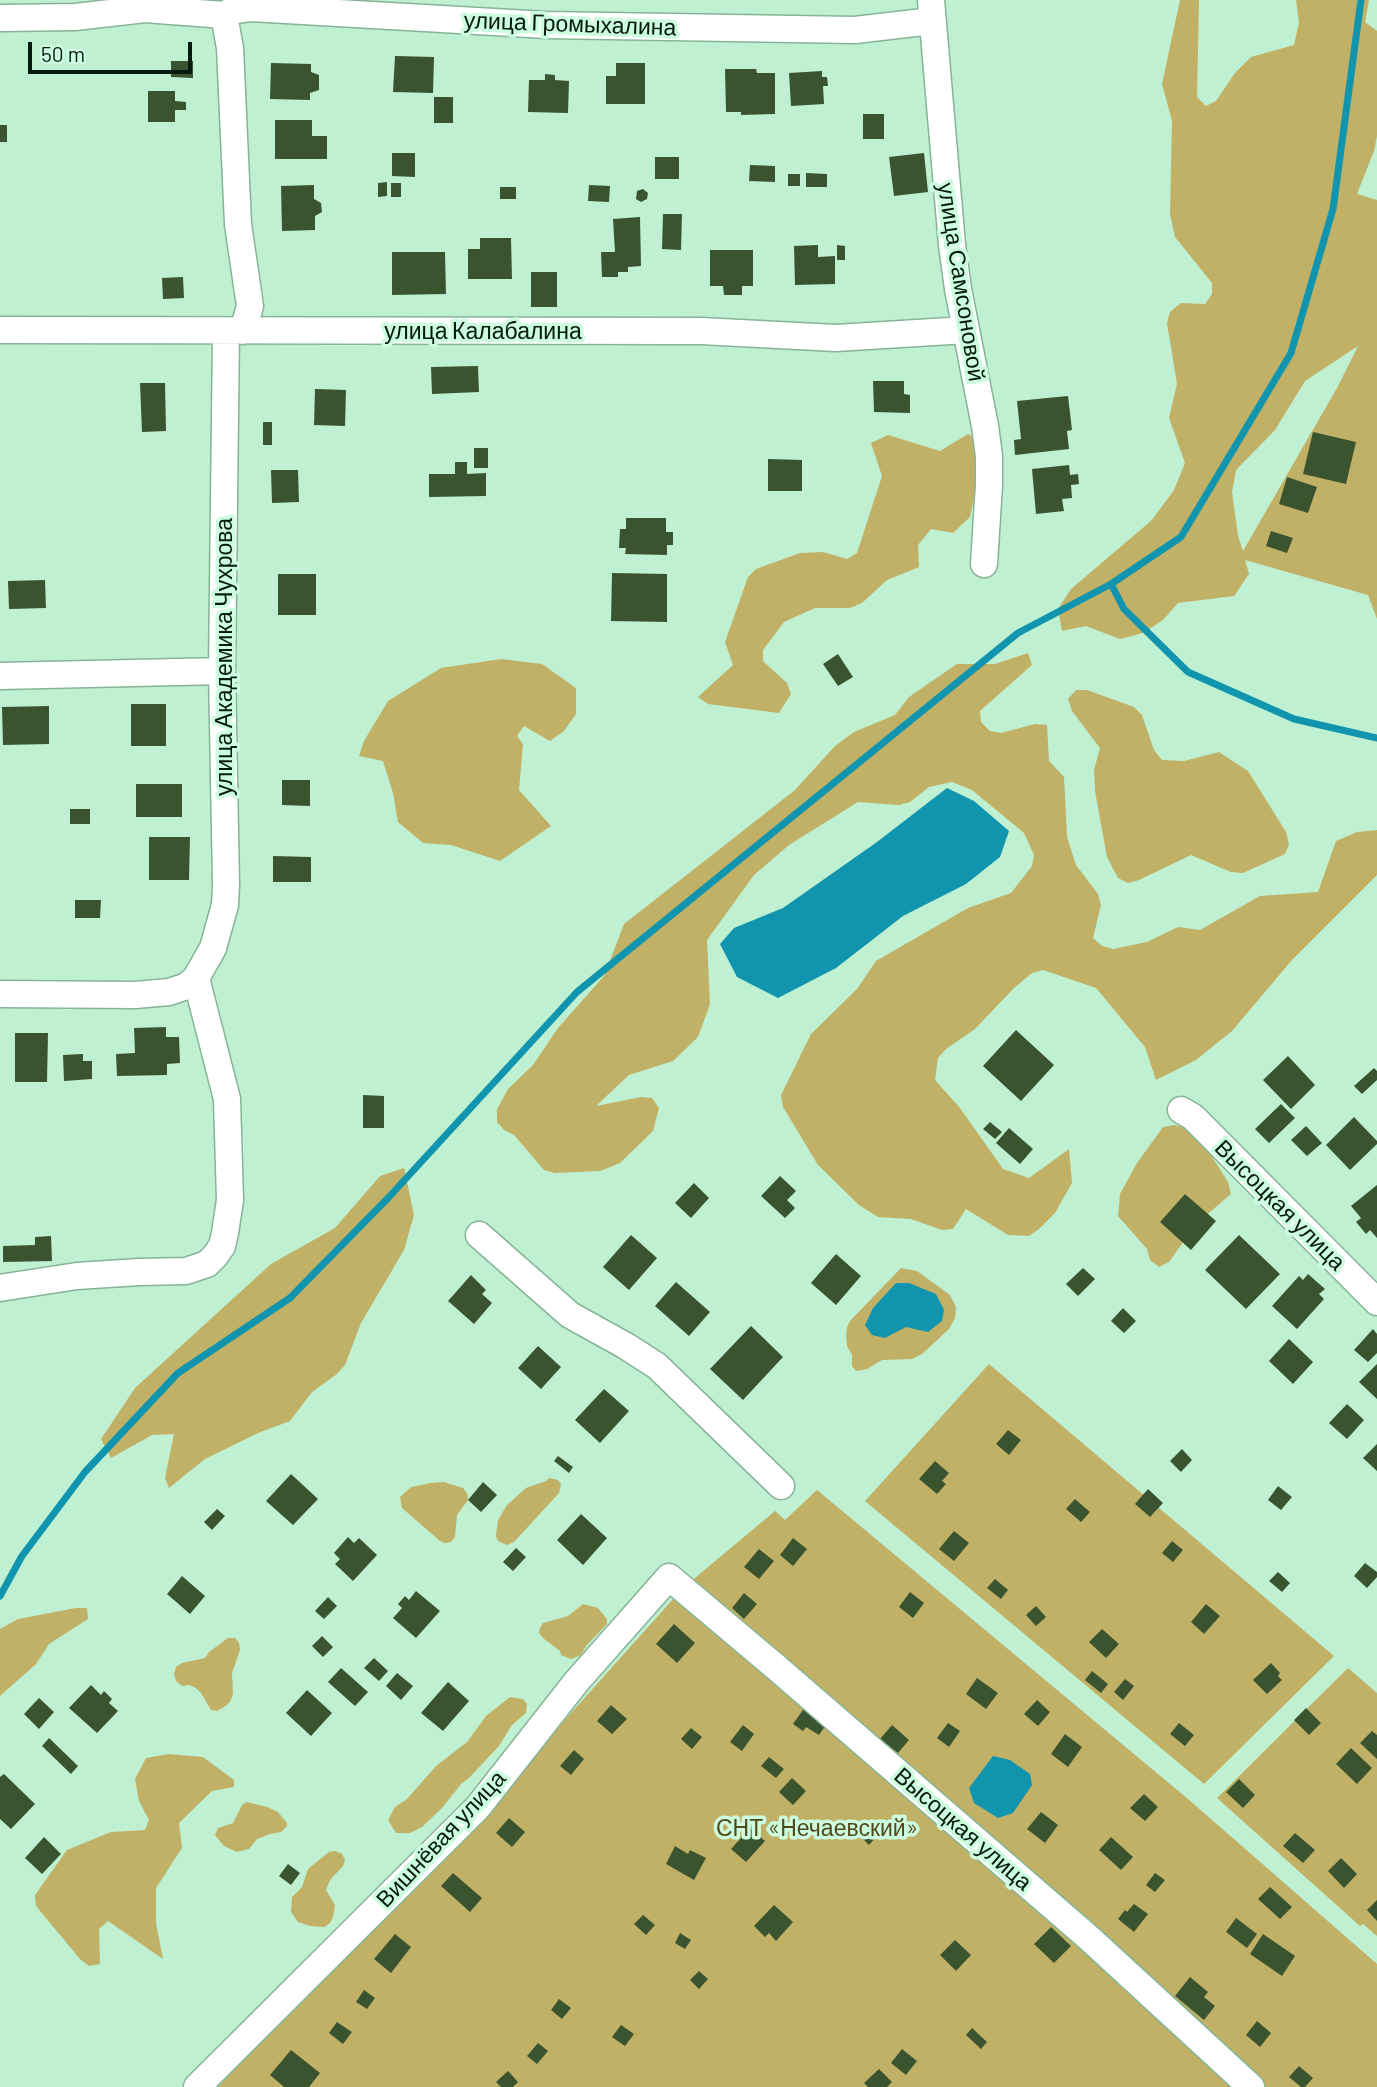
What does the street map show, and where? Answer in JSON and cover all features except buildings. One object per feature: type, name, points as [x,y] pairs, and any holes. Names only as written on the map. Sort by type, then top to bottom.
[{"type":"street","name":"улица Громыхалина","points":[[0,18],[75,17],[145,9],[223,15],[251,8],[513,24],[864,30],[931,10]]},
{"type":"street","name":"улица Самсоновой","points":[[931,10],[952,245],[989,456],[984,564]]},
{"type":"street","name":"улица Академика Чухрова","points":[[196,978],[213,948],[225,905],[222,671],[234,331],[249,312],[238,224],[230,48],[223,15]]},
{"type":"street","name":"улица Калабалина","points":[[0,330],[701,331],[836,338],[966,330]]},
{"type":"street","points":[[0,676],[222,671]]},
{"type":"street","points":[[0,994],[135,995],[181,989],[196,978],[227,1099],[230,1200],[222,1246],[207,1264],[186,1271],[77,1276],[0,1288]]},
{"type":"street","name":"Высоцкая улица","points":[[1181,1110],[1193,1117],[1377,1302]]},
{"type":"street","points":[[479,1235],[570,1315],[657,1366],[781,1486]]},
{"type":"street","name":"Высоцкая улица","points":[[669,1577],[1079,1929],[1251,2087]]},
{"type":"street","name":"Вишнёвая улица","points":[[197,2087],[478,1807],[577,1681],[669,1577]]},
{"type":"green space","points":[[1180,0],[1199,0],[1197,97],[1206,106],[1216,101],[1235,73],[1251,57],[1294,45],[1299,22],[1296,0],[1369,0],[1365,22],[1377,31],[1377,136],[1357,194],[1377,200],[1377,619],[1368,595],[1245,560],[1249,574],[1234,596],[1178,603],[1163,620],[1143,633],[1120,639],[1086,626],[1062,631],[1058,609],[1071,589],[1152,520],[1174,490],[1185,463],[1169,418],[1177,384],[1167,323],[1170,312],[1181,303],[1205,304],[1212,294],[1212,283],[1175,237],[1170,214],[1172,121],[1162,84]],"holes":[[[1358,346],[1337,388],[1243,551],[1238,536],[1232,492],[1236,470],[1275,430],[1305,381]]]},
{"type":"green space","points":[[968,434],[978,440],[977,484],[970,517],[953,533],[931,529],[918,545],[919,567],[887,580],[862,603],[850,608],[815,608],[784,622],[763,650],[763,661],[787,683],[791,694],[779,713],[708,704],[698,697],[733,665],[725,642],[748,577],[756,569],[800,553],[823,552],[847,559],[857,553],[882,476],[871,443],[888,435],[940,451]]},
{"type":"green space","points":[[1028,653],[1032,665],[980,711],[981,722],[990,731],[1001,733],[1035,724],[1047,725],[1049,761],[1064,777],[1067,837],[1076,865],[1098,894],[1101,905],[1093,938],[1102,946],[1113,949],[1147,942],[1178,927],[1200,930],[1260,896],[1318,892],[1336,841],[1357,832],[1377,830],[1377,875],[1292,960],[1232,1031],[1196,1060],[1156,1080],[1145,1047],[1096,988],[1043,970],[1032,973],[1014,988],[975,1029],[946,1049],[938,1058],[935,1080],[960,1108],[1003,1169],[1029,1178],[1069,1149],[1072,1183],[1055,1213],[1039,1229],[1029,1236],[1008,1235],[966,1209],[953,1229],[942,1230],[911,1219],[878,1217],[859,1205],[818,1165],[783,1107],[781,1095],[811,1034],[857,989],[876,961],[968,908],[1011,893],[1032,866],[1034,855],[1024,833],[972,790],[952,782],[929,787],[910,802],[899,805],[858,802],[789,845],[754,875],[707,940],[710,1004],[698,1037],[673,1061],[629,1075],[596,1106],[641,1097],[652,1098],[659,1108],[653,1131],[620,1163],[600,1171],[555,1173],[544,1170],[514,1135],[504,1130],[497,1122],[497,1109],[508,1089],[533,1065],[558,1028],[604,976],[624,924],[795,790],[835,746],[854,732],[895,715],[909,697],[957,664],[995,664]]},
{"type":"green space","points":[[501,659],[542,664],[576,688],[576,714],[564,731],[550,741],[524,726],[517,736],[523,744],[519,790],[551,826],[500,861],[451,845],[423,843],[398,822],[383,761],[359,756],[364,741],[388,701],[441,668]]},
{"type":"green space","points":[[1076,690],[1087,690],[1134,707],[1142,715],[1154,750],[1162,760],[1184,761],[1219,752],[1248,771],[1286,832],[1289,844],[1285,854],[1243,873],[1231,872],[1191,855],[1139,880],[1128,883],[1118,878],[1107,857],[1095,791],[1094,770],[1100,748],[1072,711],[1068,699]]},
{"type":"green space","points":[[1175,1125],[1195,1130],[1228,1182],[1231,1194],[1196,1224],[1169,1262],[1159,1267],[1150,1260],[1147,1249],[1118,1216],[1120,1194],[1137,1163],[1163,1127]]},
{"type":"green space","points":[[404,1168],[414,1215],[404,1250],[361,1323],[345,1365],[312,1392],[290,1421],[258,1433],[205,1459],[169,1488],[165,1478],[174,1434],[152,1435],[111,1458],[101,1439],[135,1388],[271,1264],[335,1228],[380,1176]]},
{"type":"green space","points":[[901,1268],[917,1271],[950,1295],[956,1307],[955,1318],[949,1329],[922,1354],[912,1359],[882,1360],[867,1369],[856,1371],[847,1346],[847,1327]]},
{"type":"green space","points":[[989,1364],[1334,1656],[1204,1784],[865,1501]]},
{"type":"green space","points":[[549,1478],[558,1480],[561,1484],[559,1493],[514,1542],[507,1545],[498,1541],[498,1520],[507,1505],[526,1488]]},
{"type":"green space","points":[[444,1482],[463,1488],[468,1500],[457,1515],[455,1537],[451,1542],[445,1543],[402,1508],[400,1497],[411,1487]]},
{"type":"green space","name":"СНТ «Нечаевский»","points":[[817,1490],[1188,1799],[1377,1964],[1377,2087],[218,2087],[528,1761],[683,1588],[775,1511],[785,1520]]},
{"type":"green space","points":[[583,1604],[598,1608],[607,1619],[607,1624],[581,1655],[571,1659],[561,1655],[560,1651],[543,1638],[539,1633],[540,1628],[543,1623],[568,1616]]},
{"type":"green space","points":[[87,1608],[88,1619],[49,1644],[36,1664],[0,1696],[0,1629],[18,1619]]},
{"type":"green space","points":[[228,1638],[235,1638],[240,1650],[232,1673],[233,1694],[224,1707],[217,1711],[211,1710],[196,1688],[182,1686],[176,1681],[174,1674],[176,1667],[182,1663],[205,1658]]},
{"type":"green space","points":[[1348,1668],[1377,1693],[1377,1936],[1363,1924],[1360,1926],[1217,1798]]},
{"type":"green space","points":[[510,1697],[523,1699],[527,1704],[526,1713],[512,1725],[499,1746],[422,1827],[410,1833],[396,1833],[388,1820],[395,1807],[407,1799],[436,1766],[467,1742],[486,1716]]},
{"type":"green space","points":[[169,1754],[203,1757],[234,1780],[234,1787],[212,1791],[179,1823],[182,1848],[156,1888],[156,1923],[163,1959],[108,1921],[99,1929],[100,1964],[89,1966],[80,1959],[36,1906],[35,1895],[67,1850],[111,1832],[145,1830],[149,1820],[139,1801],[135,1779],[146,1758]]},
{"type":"green space","points":[[247,1802],[278,1812],[287,1826],[281,1832],[257,1839],[249,1849],[237,1852],[224,1846],[215,1835],[218,1828],[233,1823],[242,1805]]},
{"type":"green space","points":[[329,1852],[342,1854],[345,1860],[326,1890],[335,1905],[330,1923],[325,1927],[298,1922],[291,1912],[292,1897],[302,1887],[308,1869]]},
{"type":"water","points":[[947,788],[974,801],[1009,831],[1000,857],[966,884],[903,916],[836,968],[778,998],[737,977],[720,944],[734,928],[783,908],[877,842]]},
{"type":"water","points":[[896,1283],[909,1283],[936,1294],[944,1310],[942,1321],[928,1332],[906,1327],[885,1338],[872,1335],[865,1325],[873,1308]]},
{"type":"water","points":[[993,1756],[1010,1760],[1030,1774],[1032,1785],[1013,1813],[998,1818],[974,1803],[969,1788]]},
{"type":"waterway","points":[[0,1596],[22,1556],[85,1472],[178,1373],[290,1298],[389,1197],[577,992],[1018,633],[1111,584],[1181,537],[1291,353],[1333,209],[1361,0]]},
{"type":"waterway","points":[[1111,584],[1124,609],[1188,672],[1294,719],[1377,738]]}]
